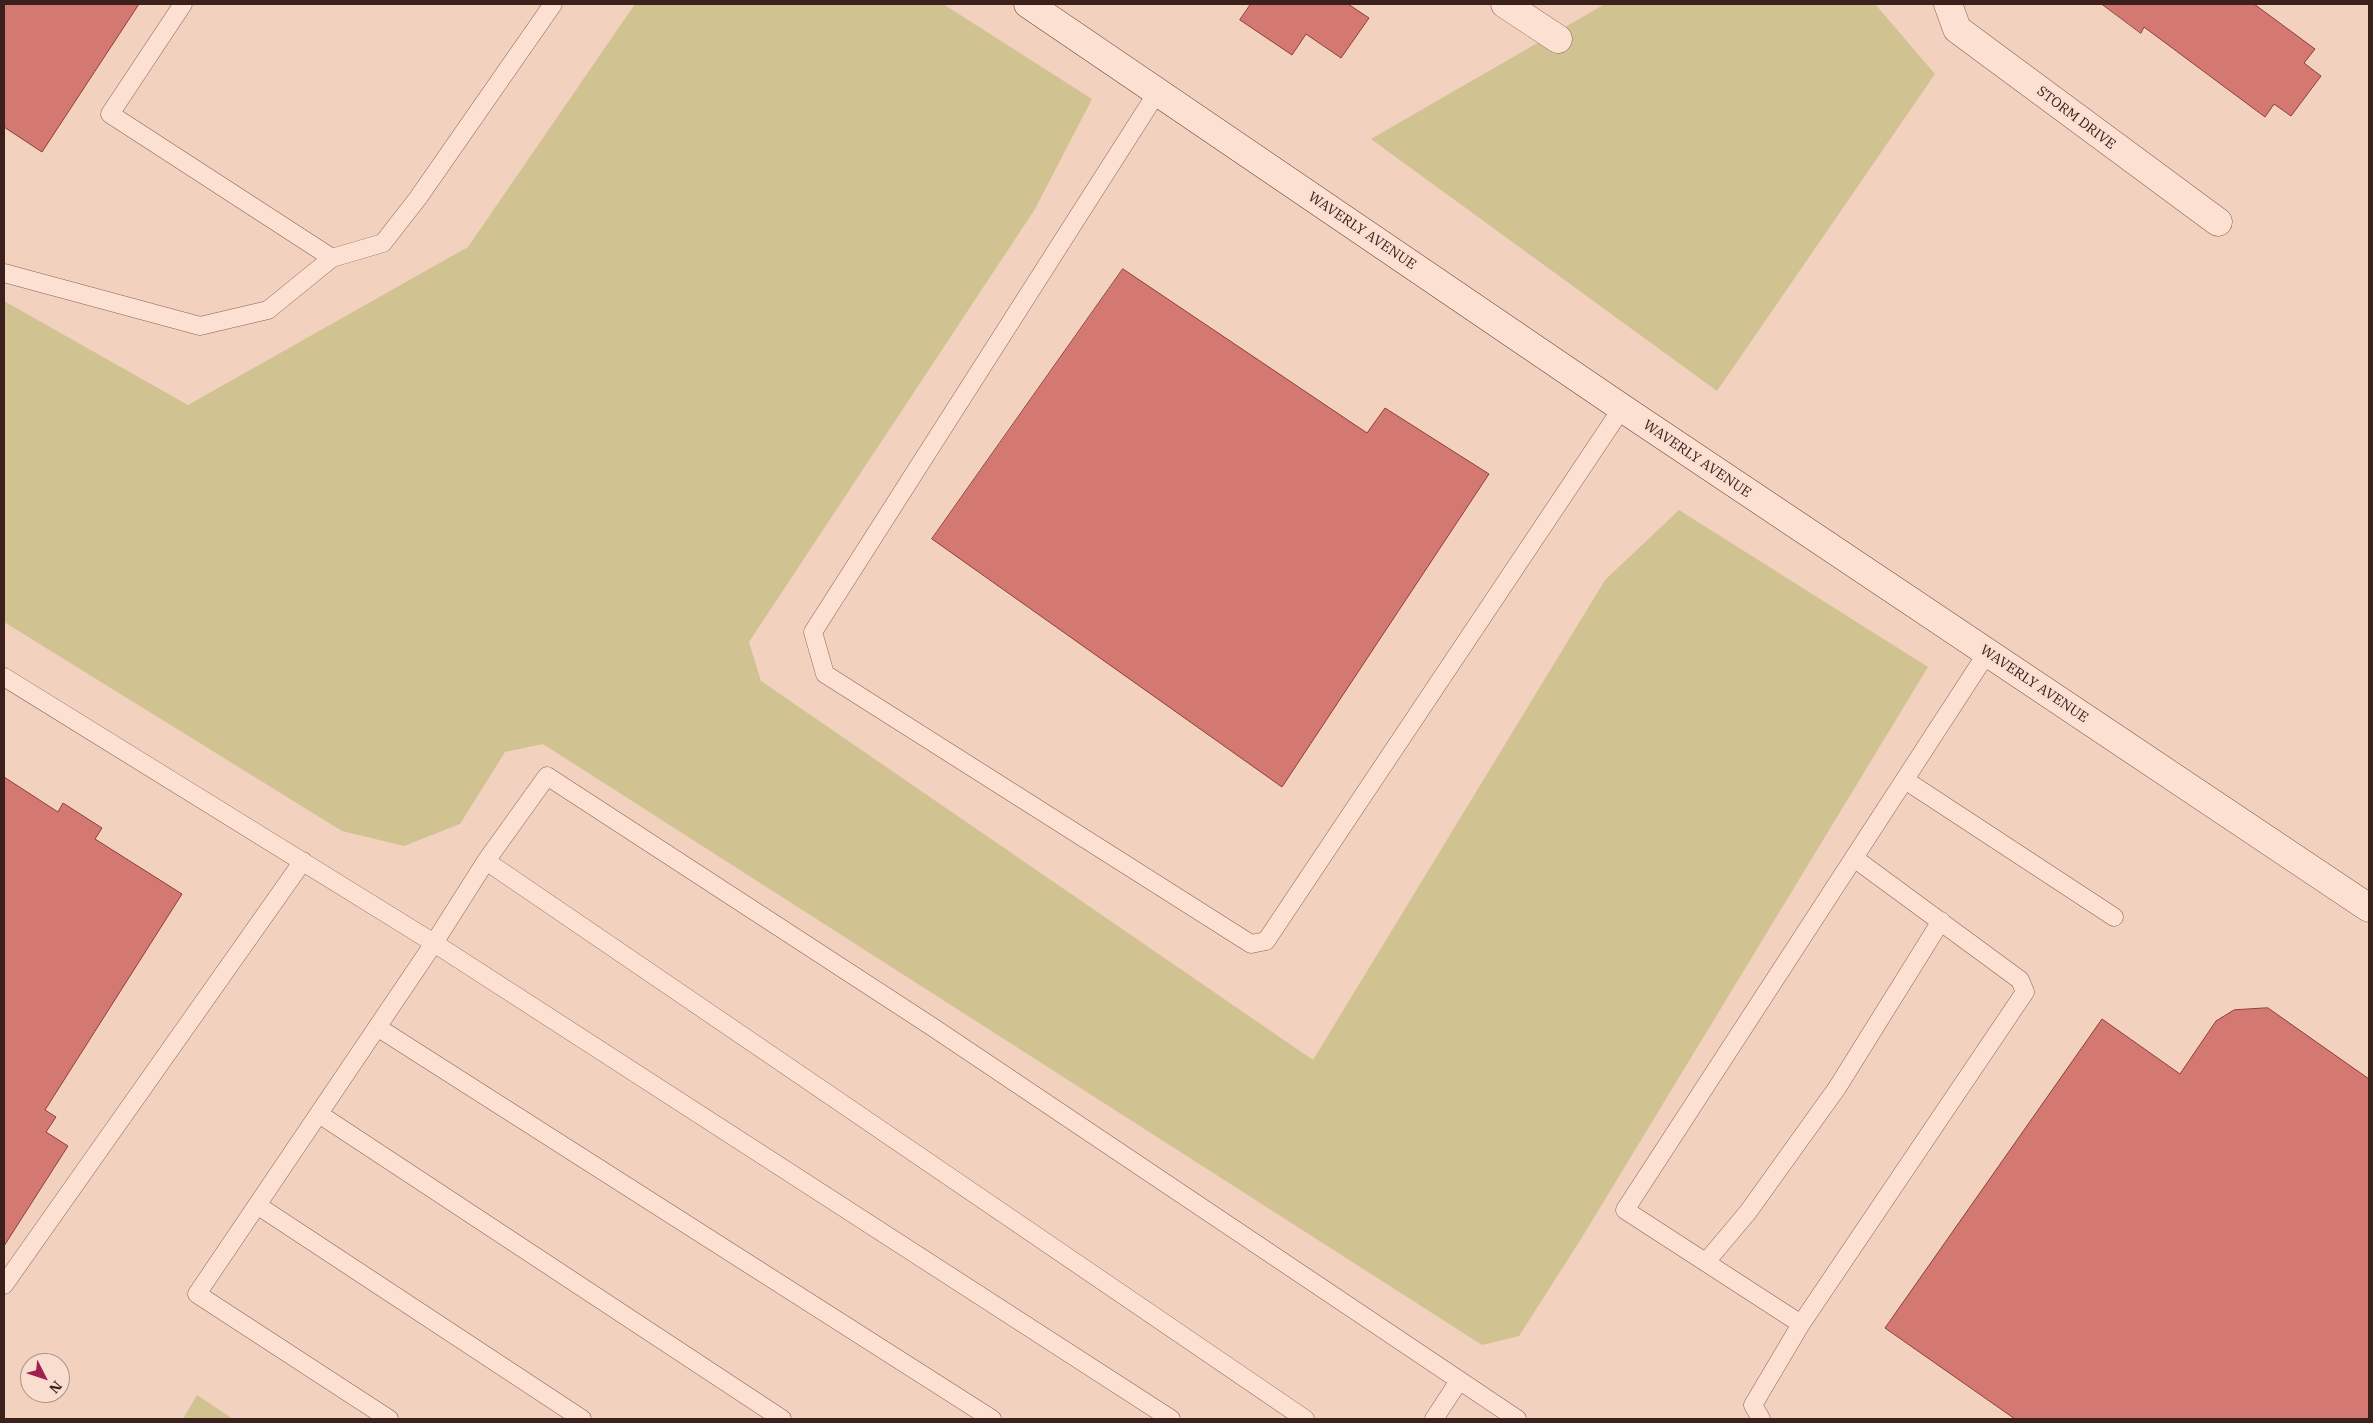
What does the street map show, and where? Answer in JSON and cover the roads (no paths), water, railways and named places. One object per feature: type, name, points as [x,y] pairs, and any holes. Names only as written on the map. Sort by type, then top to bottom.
[{"type":"street","name":"WAVERLY AVENUE","points":[[1028,4],[1622,408],[2369,908]]},
{"type":"street","points":[[1505,4],[1558,39]]},
{"type":"street","name":"STORM DRIVE","points":[[1948,4],[1957,29],[2218,222]]},
{"type":"lane","points":[[183,4],[110,114],[332,258]]},
{"type":"lane","points":[[4,273],[200,326],[268,310],[332,258],[383,243],[418,198],[553,4]]},
{"type":"lane","points":[[1158,91],[813,632],[825,674],[1251,944],[1266,941],[1622,408]]},
{"type":"lane","points":[[1801,1324],[1625,1210],[1987,653]]},
{"type":"lane","points":[[4,677],[434,943],[1171,1419]]},
{"type":"lane","points":[[389,1419],[197,1294],[378,1027],[486,861],[547,776],[931,1026],[1517,1419]]},
{"type":"lane","points":[[1905,780],[2114,917]]},
{"type":"lane","points":[[1762,1419],[1753,1405],[1801,1324],[2025,992],[2020,980],[1854,858]]},
{"type":"lane","points":[[4,1285],[303,861]]},
{"type":"lane","points":[[486,861],[1305,1419]]},
{"type":"lane","points":[[1706,1262],[1748,1212],[1837,1088],[1940,921]]},
{"type":"lane","points":[[378,1027],[992,1419]]},
{"type":"lane","points":[[319,1114],[782,1419]]},
{"type":"lane","points":[[257,1206],[582,1419]]},
{"type":"lane","points":[[1434,1419],[1459,1380]]}]
